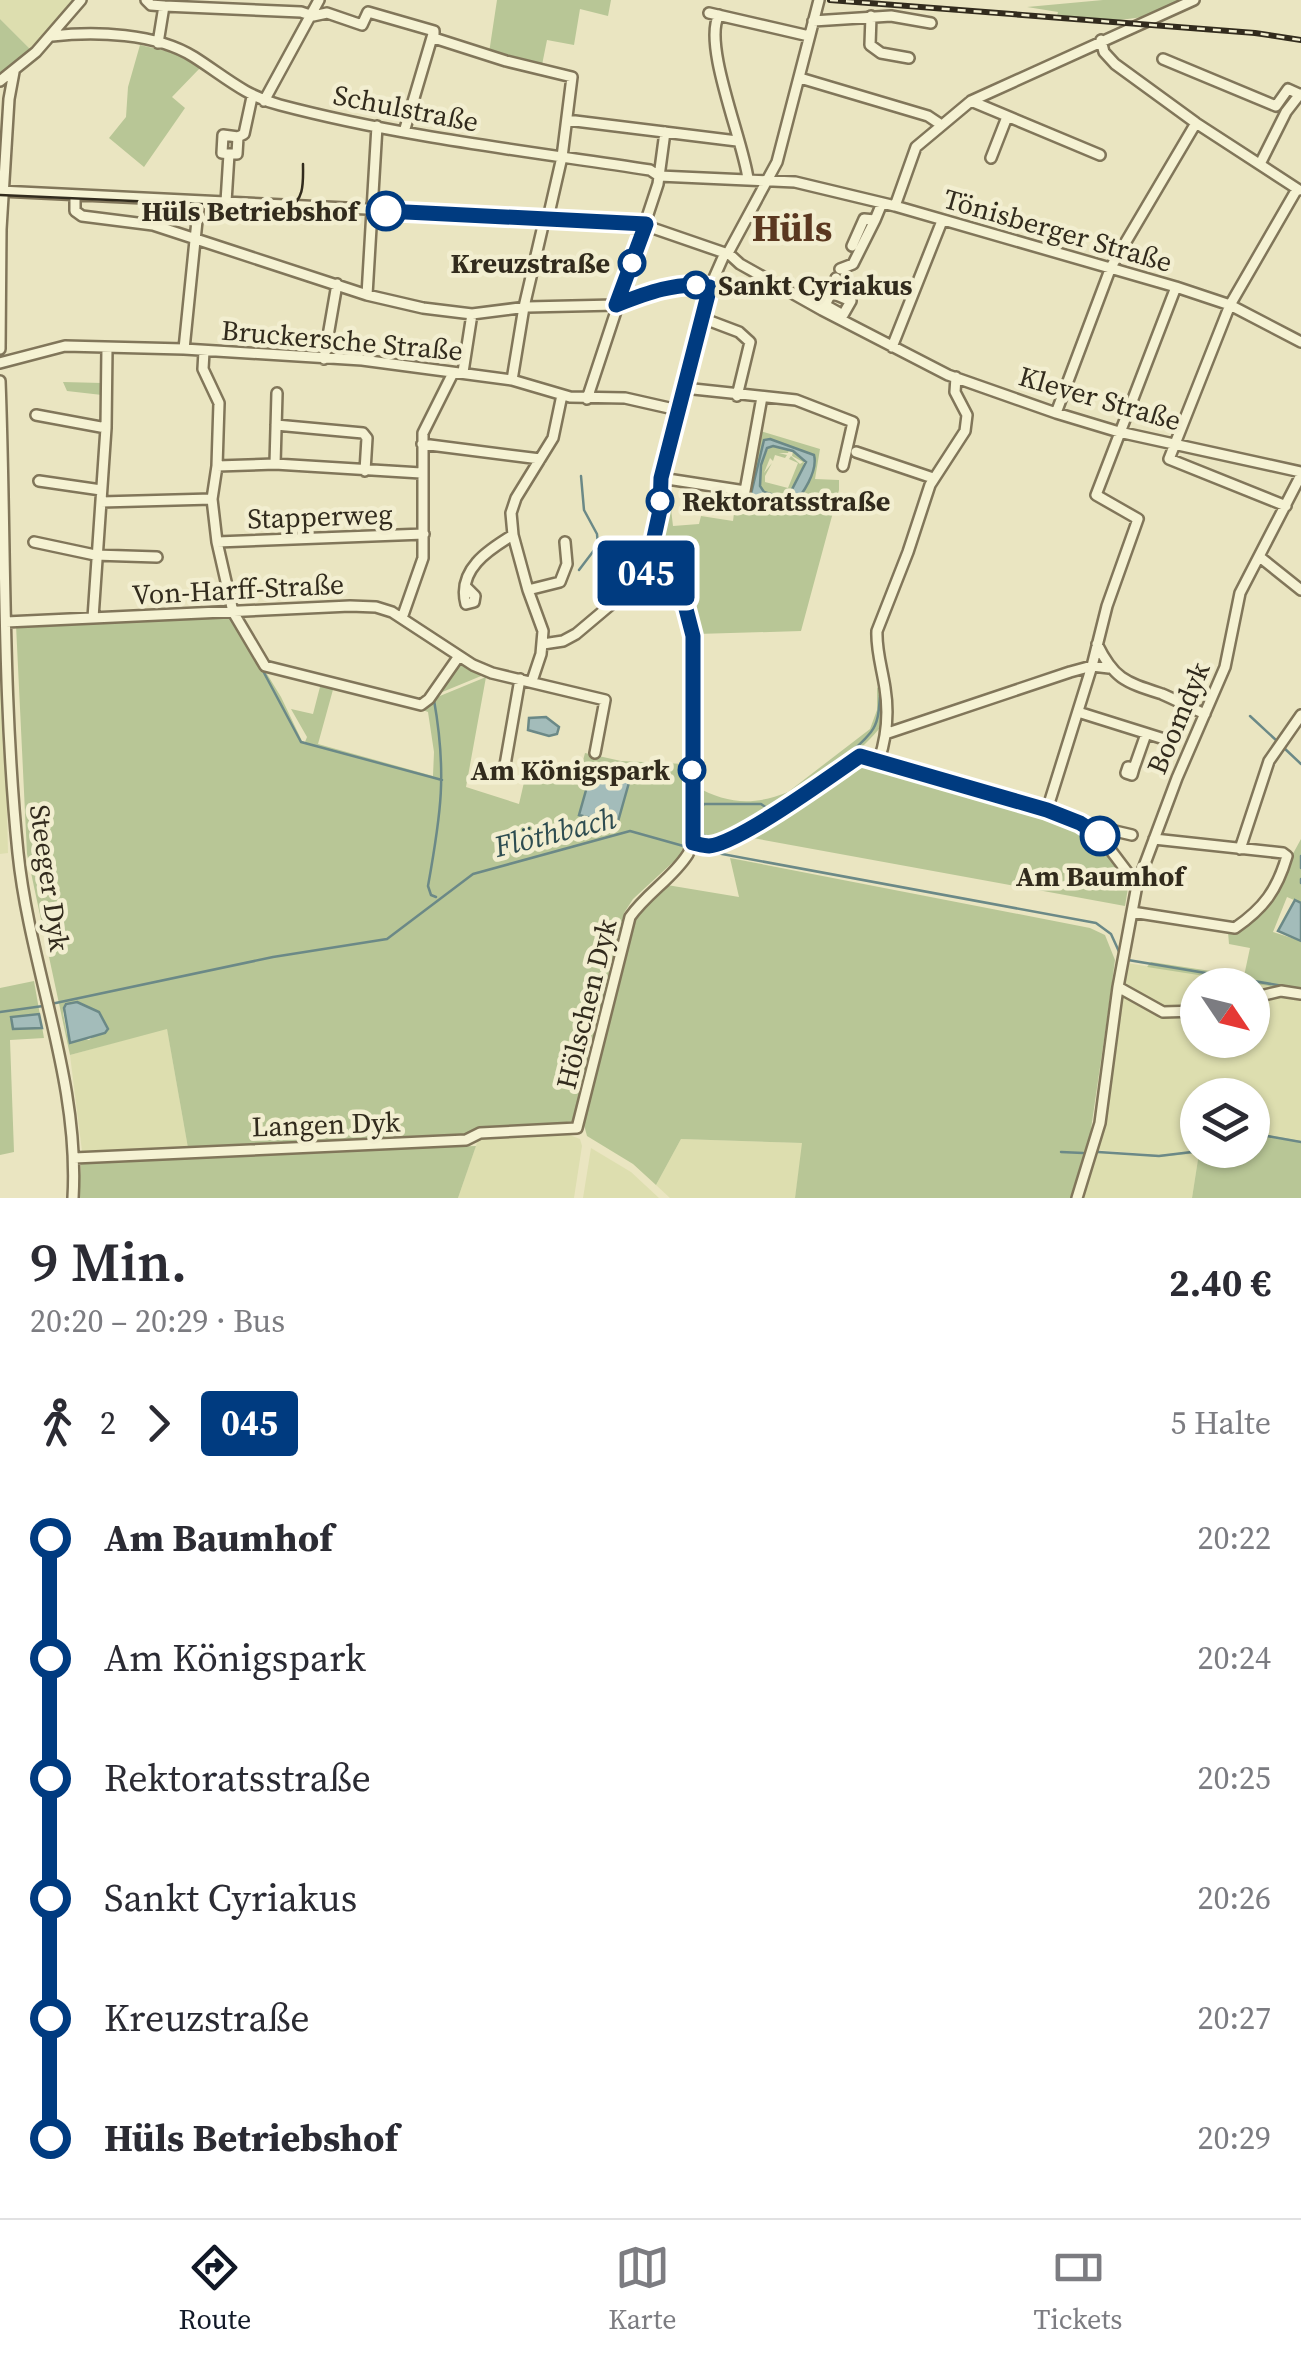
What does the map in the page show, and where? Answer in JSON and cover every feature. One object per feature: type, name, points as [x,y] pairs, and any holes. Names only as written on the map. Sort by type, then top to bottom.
[{"type":"street","points":[[0,82],[52,36],[81,0]]},
{"type":"street","points":[[146,0],[164,6],[300,12],[313,16],[327,13],[362,25],[368,12],[434,31]]},
{"type":"street","points":[[264,101],[319,0]]},
{"type":"street","points":[[542,644],[563,641],[576,634],[646,574],[660,510],[661,478],[710,287],[777,162],[819,0]]},
{"type":"street","points":[[895,206],[916,147],[971,101],[1194,0]]},
{"type":"street","points":[[158,43],[164,6]]},
{"type":"street","points":[[748,179],[736,141],[714,14],[810,36]]},
{"type":"street","points":[[813,21],[871,16],[931,24]]},
{"type":"street","points":[[871,16],[870,45],[881,53],[910,58]]},
{"type":"street","points":[[434,31],[434,38],[462,48],[572,77],[562,157],[524,307],[512,380]]},
{"type":"street","points":[[404,132],[434,31]]},
{"type":"street","name":"Schulstraße","points":[[52,36],[121,37],[158,43],[195,58],[252,97],[404,132],[650,170],[659,176],[767,180]]},
{"type":"street","points":[[1101,40],[1108,58],[1196,123],[1299,190],[1230,305],[1169,459],[1286,506]]},
{"type":"street","points":[[1163,59],[1286,112]]},
{"type":"street","points":[[0,349],[2,192],[14,72]]},
{"type":"street","points":[[800,78],[928,116],[940,124]]},
{"type":"street","points":[[1260,164],[1286,112],[1300,94],[1288,88],[1276,106]]},
{"type":"street","points":[[238,136],[236,154],[222,153],[223,136],[244,134],[252,97]]},
{"type":"street","points":[[971,101],[1100,155]]},
{"type":"street","points":[[991,158],[1007,117]]},
{"type":"street","points":[[566,120],[736,141]]},
{"type":"street","points":[[1056,413],[1111,267],[1196,123]]},
{"type":"street","points":[[367,294],[377,126]]},
{"type":"street","points":[[587,399],[646,224],[659,176],[665,132]]},
{"type":"street","points":[[226,202],[229,154]]},
{"type":"street","points":[[777,162],[795,182]]},
{"type":"street","name":"Tönisberger Straße","points":[[767,180],[795,182],[895,206],[1176,286],[1230,305],[1301,342]]},
{"type":"street","points":[[2,192],[646,224],[726,253]]},
{"type":"street","points":[[76,195],[75,211],[82,216],[153,224],[367,294],[423,308],[472,314],[524,307],[616,305],[650,292],[710,287]]},
{"type":"street","points":[[184,349],[199,201]]},
{"type":"street","points":[[824,308],[835,284],[867,240],[882,203]]},
{"type":"street","points":[[852,246],[864,219],[875,220]]},
{"type":"street","points":[[892,347],[942,221]]},
{"type":"street","name":"Klever Straße","points":[[726,253],[892,347],[956,377],[1119,432],[1301,473]]},
{"type":"street","points":[[324,359],[337,284]]},
{"type":"street","points":[[835,284],[851,301],[841,317]]},
{"type":"street","points":[[1047,810],[1138,519],[1096,495],[1176,286]]},
{"type":"street","name":"Stapperweg","points":[[402,618],[423,558],[424,433],[458,373],[472,314]]},
{"type":"street","points":[[702,318],[738,332],[750,342],[736,396]]},
{"type":"street","name":"Bruckersche Straße","points":[[0,363],[65,346],[184,349],[398,364],[512,380],[562,396],[625,398],[678,410]]},
{"type":"street","points":[[93,618],[106,428],[107,348]]},
{"type":"street","points":[[204,351],[203,369],[219,403],[212,499],[217,542],[232,612],[264,666],[420,706],[458,656]]},
{"type":"street","points":[[880,760],[888,734],[877,630],[933,478],[961,440],[967,420],[954,392],[956,377]]},
{"type":"street","name":"Steeger Dyk","points":[[0,381],[2,585],[18,852],[63,1071],[74,1158],[72,1198]]},
{"type":"street","points":[[684,388],[796,400],[853,422],[843,466]]},
{"type":"street","points":[[275,464],[277,393]]},
{"type":"street","points":[[532,681],[543,631],[513,535],[513,505],[553,438],[562,396]]},
{"type":"street","points":[[661,478],[744,490],[762,397]]},
{"type":"street","points":[[36,415],[106,428]]},
{"type":"street","points":[[276,426],[363,433],[367,438],[364,471]]},
{"type":"street","points":[[422,444],[540,459]]},
{"type":"street","points":[[856,452],[933,478]]},
{"type":"street","points":[[217,466],[275,464],[422,472]]},
{"type":"street","name":"Boomdyk","points":[[1077,1198],[1100,1123],[1118,987],[1137,885],[1225,667],[1240,593],[1301,473]]},
{"type":"street","points":[[38,481],[102,490]]},
{"type":"street","points":[[102,502],[212,499]]},
{"type":"street","name":"Stapperweg","points":[[217,542],[424,534]]},
{"type":"street","points":[[465,586],[480,557],[513,535]]},
{"type":"street","points":[[34,542],[95,555],[157,558]]},
{"type":"street","points":[[528,590],[560,582],[567,569],[565,542]]},
{"type":"street","points":[[1261,558],[1301,590]]},
{"type":"street","points":[[646,574],[685,605],[693,636],[692,847],[727,840],[860,756],[1047,810],[1094,830],[1137,885]]},
{"type":"street","name":"Von-Harff-Straße","points":[[6,622],[363,606],[386,609],[458,656],[492,673],[606,700],[595,754]]},
{"type":"street","points":[[1096,644],[1109,668],[1128,684],[1205,714]]},
{"type":"street","points":[[888,734],[1092,666],[1109,668]]},
{"type":"street","points":[[505,765],[520,678]]},
{"type":"street","points":[[1078,712],[1160,738]]},
{"type":"street","points":[[1240,849],[1270,761],[1301,715]]},
{"type":"street","points":[[1134,768],[1146,734]]},
{"type":"street","points":[[1094,830],[1102,828],[1132,835]]},
{"type":"street","points":[[1132,912],[1235,928],[1261,910],[1281,875],[1286,856],[1154,839]]},
{"type":"street","name":"Hölschen Dyk","points":[[578,1128],[630,917],[692,847]]},
{"type":"street","points":[[1118,987],[1163,1012],[1180,1012]]},
{"type":"street","points":[[1270,994],[1301,994]]},
{"type":"street","name":"Langen Dyk","points":[[74,1158],[466,1140],[480,1132],[578,1128]]},
{"type":"green space","points":[[0,0],[72,0],[31,50],[0,19]]},
{"type":"green space","points":[[497,0],[611,0],[608,16],[580,9],[574,45],[547,40],[542,65],[489,53]]},
{"type":"green space","points":[[1103,0],[1182,0],[1143,17],[1120,20],[1057,16],[1058,12],[1027,7]]},
{"type":"green space","points":[[0,19],[31,50],[0,75]]},
{"type":"green space","points":[[140,45],[174,53],[200,68],[172,97],[185,108],[144,167],[109,138],[126,117],[128,87]]},
{"type":"green space","points":[[63,382],[102,383],[102,395],[67,391]]},
{"type":"green space","points":[[760,431],[820,449],[815,479],[839,480],[801,631],[697,634],[692,604],[660,582],[652,571],[663,509],[671,509],[673,526],[699,524],[701,516],[733,521],[737,491],[746,493]],"holes":[[[764,440],[814,455],[801,492],[786,508],[751,489]]]},
{"type":"green space","points":[[769,446],[789,450],[779,453],[787,455],[785,458],[770,458],[765,482],[788,488],[798,463],[789,459],[791,456],[800,464],[803,462],[792,456],[793,451],[805,459],[787,499],[760,487],[761,465]]},
{"type":"green space","points":[[231,615],[281,697],[302,741],[307,737],[291,709],[313,714],[321,683],[334,686],[318,744],[433,776],[428,712],[420,709],[435,698],[486,677],[466,787],[519,804],[528,765],[579,776],[585,753],[621,761],[685,764],[684,852],[633,899],[624,913],[572,1124],[480,1127],[466,1136],[188,1148],[167,1029],[70,1055],[27,854],[16,625]],"holes":[[[66,1004],[107,1026],[89,1040],[67,1034],[63,1013]]]},
{"type":"green space","points":[[459,663],[486,674],[435,695]]},
{"type":"green space","points":[[883,684],[881,726],[849,758],[801,794],[749,825],[707,843],[698,837],[695,786],[741,801],[788,792],[870,729],[877,710],[877,688]]},
{"type":"green space","points":[[0,689],[4,689],[8,853],[0,854]]},
{"type":"green space","points":[[862,761],[1073,823],[1096,838],[1129,882],[1125,906],[742,836]]},
{"type":"green space","points":[[1301,839],[1301,903],[1287,897],[1273,932],[1301,941],[1301,991],[1270,986],[1270,968],[1246,968],[1250,948],[1229,944],[1228,932],[1260,914]]},
{"type":"green space","points":[[730,858],[1090,928],[1105,935],[1115,960],[1090,1136],[1070,1198],[795,1198],[802,1143],[681,1139],[656,1185],[633,1164],[587,1136],[584,1125],[636,918],[647,901],[667,885],[739,897]]},
{"type":"green space","points":[[1151,962],[1191,968],[1180,968],[1180,972],[1147,967]]},
{"type":"green space","points":[[1127,963],[1180,972],[1180,1058],[1270,1058],[1270,986],[1301,991],[1301,1141],[1270,1135],[1270,1078],[1180,1078],[1180,1153],[1159,1155],[1098,1150]]},
{"type":"green space","points":[[34,981],[44,1038],[10,1040],[14,1152],[0,1155],[0,988]]},
{"type":"green space","points":[[167,1028],[188,1148],[82,1151],[70,1055]]},
{"type":"green space","points":[[567,1134],[580,1139],[582,1146],[574,1198],[458,1198],[479,1137]]},
{"type":"green space","points":[[1270,1135],[1301,1141],[1301,1198],[1192,1198],[1197,1168],[1270,1168]]},
{"type":"green space","points":[[681,1139],[803,1143],[795,1198],[670,1198],[656,1185]]},
{"type":"green space","points":[[476,1146],[458,1198],[79,1198],[81,1160]]},
{"type":"green space","points":[[591,1148],[631,1172],[659,1198],[583,1198]]},
{"type":"green space","points":[[1097,1152],[1180,1155],[1180,1168],[1197,1168],[1192,1198],[1082,1198]]},
{"type":"green space","points":[[1097,1152],[1180,1153],[1159,1157]]},
{"type":"water","points":[[764,440],[814,455],[808,482],[791,506],[763,504],[751,494]],"holes":[[[767,448],[793,451],[806,462],[787,499],[764,492],[760,486],[761,465]]]},
{"type":"water","points":[[546,717],[559,727],[557,734],[549,736],[528,730],[529,718]]},
{"type":"water","points":[[592,769],[630,779],[617,825],[579,815]]},
{"type":"water","points":[[1295,900],[1301,903],[1301,941],[1278,931]]},
{"type":"water","points":[[77,1002],[99,1012],[108,1029],[105,1033],[70,1043],[64,1008]]},
{"type":"water","points":[[39,1014],[42,1028],[13,1029],[11,1017]]},
{"type":"waterway","points":[[579,570],[598,545],[597,534],[584,510],[581,476]]},
{"type":"waterway","points":[[230,617],[248,645]]},
{"type":"waterway","points":[[262,669],[301,742],[442,780]]},
{"type":"waterway","points":[[767,808],[761,804],[704,804],[700,811],[702,834],[711,839],[749,820],[841,760],[874,728],[880,695]]},
{"type":"waterway","points":[[434,700],[441,793],[428,886],[436,897]]},
{"type":"waterway","points":[[1250,716],[1277,741]]},
{"type":"waterway","points":[[1283,747],[1301,764]]},
{"type":"waterway","name":"Flöthbach","points":[[51,1004],[273,957],[387,939],[473,874],[630,831],[687,847]]},
{"type":"waterway","name":"Flöthbach","points":[[695,849],[1096,923],[1111,934],[1121,956]]},
{"type":"waterway","points":[[1301,856],[1301,868]]},
{"type":"waterway","name":"Flöthbach","points":[[1128,960],[1301,989]]},
{"type":"waterway","name":"Flöthbach","points":[[0,1012],[43,1006]]},
{"type":"waterway","points":[[1270,1137],[1301,1142]]},
{"type":"waterway","points":[[1061,1152],[1083,1153]]},
{"type":"waterway","points":[[1098,1152],[1180,1153]]},
{"type":"tram line","points":[[0,195],[288,208],[300,195],[303,164]]},
{"type":"railway","points":[[830,0],[1255,33],[1301,40]]},
{"type":"bus line","name":"045","points":[[386,211],[646,224],[616,305],[650,292],[710,287],[661,478],[660,510],[646,574],[685,605],[693,636],[693,843],[708,846],[727,840],[860,756],[1047,810],[1100,836]]},
{"type":"place","name":"Hüls Betriebshof","points":[[386,211]]},
{"type":"place","name":"Kreuzstraße","points":[[632,263]]},
{"type":"place","name":"Sankt Cyriakus","points":[[696,285]]},
{"type":"place","name":"Rektoratsstraße","points":[[660,501]]},
{"type":"place","name":"Am Königspark","points":[[692,770]]},
{"type":"place","name":"Am Baumhof","points":[[1100,836]]},
{"type":"district","name":"Hüls","points":[[792,228]]}]
